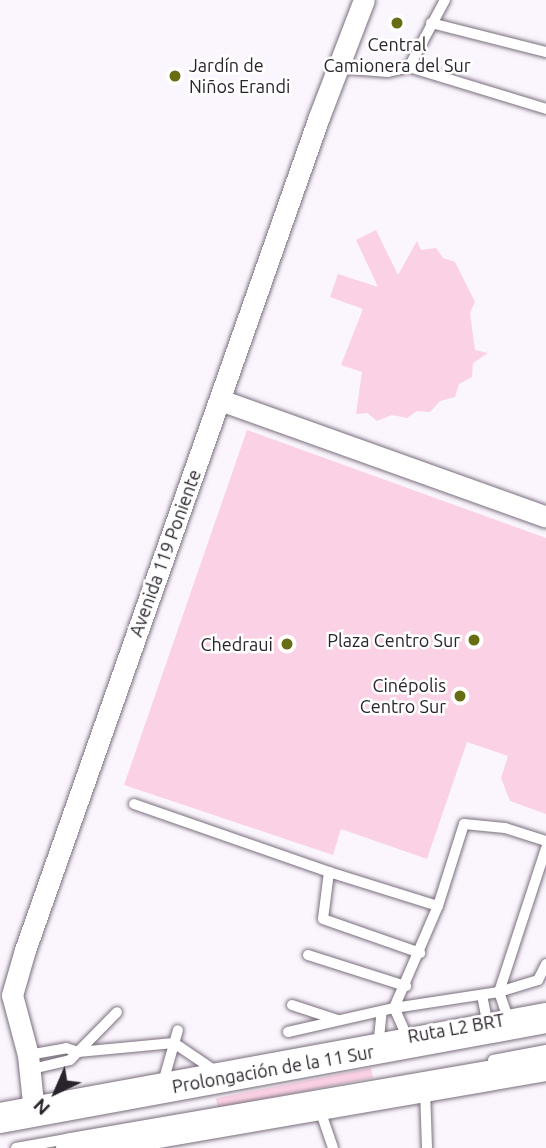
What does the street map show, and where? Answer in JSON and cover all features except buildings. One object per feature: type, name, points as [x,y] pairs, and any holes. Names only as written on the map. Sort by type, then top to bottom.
[{"type":"main road","name":"Prolongación de la 11 Sur","points":[[0,1118],[222,1075],[378,1050],[546,1018]]},
{"type":"main road","points":[[71,1148],[170,1139],[318,1105],[546,1066]]},
{"type":"street","name":"Avenida 119 Poniente","points":[[34,1112],[28,1062],[3,997],[25,950],[364,0]]},
{"type":"street","points":[[220,400],[546,517]]},
{"type":"lane","points":[[409,67],[445,0]]},
{"type":"lane","points":[[431,23],[546,52]]},
{"type":"lane","points":[[338,68],[388,72],[409,67],[546,108]]},
{"type":"lane","points":[[134,804],[329,872],[438,906]]},
{"type":"lane","points":[[394,1008],[406,986],[438,906],[464,824],[505,828],[546,841]]},
{"type":"lane","points":[[499,1027],[499,992],[546,848]]},
{"type":"lane","points":[[329,872],[323,914],[328,923],[420,953]]},
{"type":"lane","points":[[308,955],[406,986]]},
{"type":"lane","points":[[288,1032],[394,1008],[499,992],[538,979],[546,964]]},
{"type":"lane","points":[[482,995],[499,1027]]},
{"type":"lane","points":[[292,1005],[341,1021]]},
{"type":"lane","points":[[394,1008],[410,1044]]},
{"type":"lane","points":[[378,1050],[382,1011]]},
{"type":"lane","points":[[78,1052],[117,1012]]},
{"type":"lane","name":"Ruta L2 BRT","points":[[0,1127],[546,1029]]},
{"type":"lane","points":[[161,1088],[178,1030]]},
{"type":"lane","points":[[28,1062],[66,1048],[78,1052],[174,1043],[222,1075]]},
{"type":"lane","points":[[478,1063],[546,1050]]},
{"type":"lane","points":[[16,1148],[357,1086]]},
{"type":"lane","points":[[425,1087],[427,1148]]},
{"type":"lane","points":[[318,1105],[332,1148]]},
{"type":"place","name":"Central Camionera del Sur","points":[[397,23]]},
{"type":"place","name":"Jardín de Niños Erandi","points":[[175,76]]},
{"type":"place","name":"Plaza Centro Sur","points":[[474,640]]},
{"type":"place","name":"Chedraui","points":[[287,644]]},
{"type":"place","name":"Cinépolis Centro Sur","points":[[460,696]]}]
